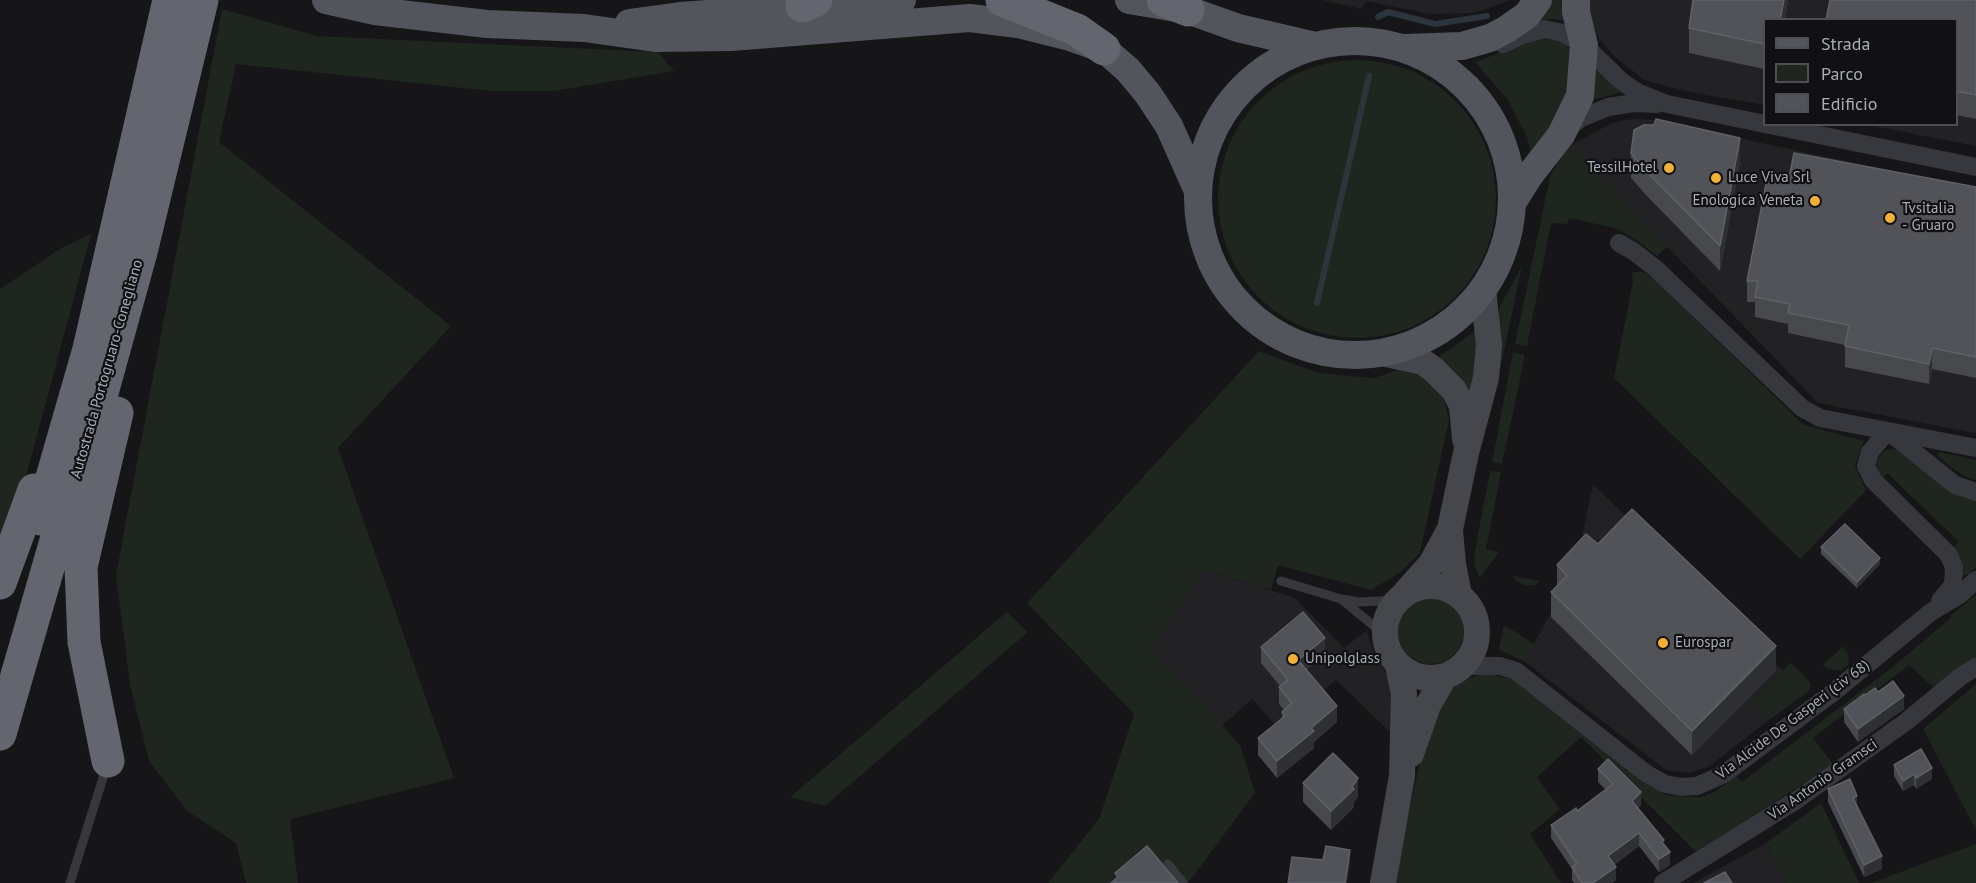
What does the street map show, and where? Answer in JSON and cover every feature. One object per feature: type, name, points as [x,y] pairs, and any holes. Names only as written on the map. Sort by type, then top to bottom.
[{"type":"highway","points":[[1002,0],[1077,30],[1104,49]]},
{"type":"highway","name":"Autostrada Portogruaro-Conegliano","points":[[0,654],[89,349],[168,4]]},
{"type":"highway","name":"Autostrada Portogruaro-Conegliano","points":[[0,734],[54,548],[95,418],[141,252],[201,5]]},
{"type":"highway","points":[[108,761],[84,642],[81,567],[116,417],[130,371],[141,252]]},
{"type":"highway","points":[[0,584],[20,533],[53,430],[89,349]]},
{"type":"main road","points":[[326,0],[375,10],[487,24],[584,28],[655,38],[731,37],[970,18],[1018,24],[1070,37],[1104,49],[1128,70],[1148,94],[1169,126],[1198,191]]},
{"type":"main road","points":[[584,28],[809,3],[902,0]]},
{"type":"main road","points":[[1129,0],[1176,5],[1238,28],[1316,46]]},
{"type":"main road","points":[[1401,48],[1430,60],[1464,86],[1491,120],[1507,160],[1512,203],[1510,226],[1504,248],[1483,289],[1464,312],[1439,331],[1412,345],[1382,353],[1342,355],[1303,346],[1267,329],[1237,302],[1214,269],[1201,231],[1198,191],[1202,161],[1212,132],[1227,106],[1248,83],[1272,64],[1299,51],[1316,46],[1358,41],[1401,48],[1462,45],[1490,38],[1507,29],[1527,15],[1538,0]]},
{"type":"main road","points":[[1512,203],[1529,176],[1561,135],[1580,96],[1584,45],[1576,12],[1576,0]]},
{"type":"main road","points":[[1383,883],[1402,776],[1404,694],[1385,632],[1386,621],[1401,596],[1431,564],[1450,529],[1466,453],[1486,378],[1489,345],[1483,289]]},
{"type":"main road","points":[[1382,353],[1423,362],[1454,390],[1462,406],[1466,453]]},
{"type":"main road","points":[[1450,529],[1459,595]]},
{"type":"main road","points":[[1401,596],[1427,585],[1449,589],[1459,595],[1471,608],[1477,625],[1473,652],[1454,671],[1428,705],[1402,776]]},
{"type":"main road","points":[[1392,654],[1415,675],[1435,678],[1454,671]]},
{"type":"street","points":[[1430,60],[1480,52],[1544,29],[1563,33],[1584,45],[1620,80],[1637,92],[1667,104]]},
{"type":"street","points":[[1561,135],[1579,119],[1608,106],[1634,103],[1667,104],[1763,124]]},
{"type":"street","points":[[1775,126],[1976,167]]},
{"type":"street","points":[[1619,243],[1634,250],[1655,268],[1802,408],[1820,418],[1976,448]]},
{"type":"street","points":[[1888,431],[1955,485],[1976,492]]},
{"type":"street","name":"Via Alcide De Gasperi (civ 68)","points":[[1888,431],[1870,452],[1866,466],[1869,474],[1948,554],[1954,567],[1953,585],[1931,612]]},
{"type":"street","name":"Via Alcide De Gasperi (civ 68)","points":[[1454,671],[1500,666],[1515,671],[1647,774],[1665,784],[1681,787],[1697,786],[1724,774],[1826,697],[1931,612],[1961,594],[1976,580]]},
{"type":"street","name":"Via Antonio Gramsci","points":[[1663,883],[1798,799],[1907,721],[1960,677],[1976,667]]},
{"type":"lane","points":[[1281,581],[1359,602],[1401,596]]},
{"type":"lane","points":[[1341,599],[1374,626],[1392,654]]},
{"type":"lane","points":[[70,883],[108,761]]},
{"type":"lane","points":[[1168,864],[1183,883]]},
{"type":"shaded area","points":[[1322,0],[1511,0],[1474,13],[1430,14],[1366,1],[1362,9]]},
{"type":"shaded area","points":[[1587,0],[1976,0],[1976,146],[1873,126],[1958,126],[1958,18],[1763,18],[1763,105],[1690,92],[1646,81],[1616,58],[1599,39],[1586,6]]},
{"type":"shaded area","points":[[1633,119],[1654,120],[1976,189],[1976,433],[1818,403],[1570,146],[1612,123]]},
{"type":"shaded area","name":"Eurospar","points":[[1593,484],[1783,671],[1753,703],[1769,720],[1708,767],[1689,773],[1666,770],[1524,661],[1553,609],[1563,558],[1577,561]]},
{"type":"shaded area","points":[[1203,569],[1295,598],[1344,648],[1366,631],[1376,657],[1390,680],[1393,692],[1391,733],[1336,680],[1278,728],[1252,699],[1222,726],[1151,650]]},
{"type":"shaded area","points":[[1766,843],[1787,883],[1693,883]]},
{"type":"green space","points":[[1553,0],[1561,0],[1563,21],[1539,20]]},
{"type":"green space","points":[[222,9],[317,36],[658,52],[674,71],[553,91],[491,91],[236,64],[219,142],[451,326],[338,448],[454,778],[290,819],[298,883],[246,883],[236,843],[187,811],[149,761],[130,685],[116,575]]},
{"type":"green space","points":[[1537,39],[1559,40],[1572,50],[1567,104],[1531,152],[1527,137],[1508,100],[1475,62]]},
{"type":"green space","points":[[1357,60],[1397,66],[1423,76],[1445,91],[1465,111],[1486,146],[1493,172],[1496,199],[1490,239],[1480,265],[1465,287],[1445,307],[1410,328],[1384,335],[1357,338],[1317,332],[1291,322],[1269,307],[1249,287],[1228,252],[1221,226],[1218,199],[1224,159],[1234,133],[1249,111],[1269,91],[1304,70],[1330,63]]},
{"type":"green space","points":[[1597,68],[1624,92],[1592,100]]},
{"type":"green space","points":[[1570,146],[1668,246],[1657,256],[1634,238],[1615,228],[1569,218],[1567,224],[1551,223],[1527,346],[1515,344],[1550,177]]},
{"type":"green space","points":[[91,234],[24,484],[0,546],[0,289],[63,247]]},
{"type":"green space","points":[[1522,266],[1499,375],[1497,372],[1497,317],[1500,306]]},
{"type":"green space","points":[[1632,272],[1644,272],[1655,280],[1804,425],[1864,441],[1855,466],[1866,490],[1800,559],[1614,378],[1633,282]]},
{"type":"green space","points":[[1474,332],[1477,337],[1472,401],[1462,380],[1437,358]]},
{"type":"green space","points":[[1259,351],[1318,373],[1374,378],[1398,370],[1427,377],[1443,395],[1449,420],[1420,553],[1399,573],[1371,590],[1278,565],[1271,590],[1203,569],[1152,650],[1240,745],[1255,793],[1188,883],[1048,883],[1099,819],[1134,714],[1027,603]]},
{"type":"green space","points":[[1513,352],[1525,355],[1502,464],[1492,462]]},
{"type":"green space","points":[[1886,450],[1902,451],[1960,497],[1976,501],[1976,567],[1969,574],[1962,576],[1953,548],[1959,542],[1887,473],[1882,478],[1878,472],[1878,458]]},
{"type":"green space","points":[[1939,452],[1976,460],[1976,480],[1955,470],[1937,455]]},
{"type":"green space","points":[[1490,471],[1501,472],[1486,549],[1499,552],[1480,578],[1475,567],[1474,555]]},
{"type":"green space","points":[[1513,576],[1540,581],[1535,585],[1526,586],[1516,581]]},
{"type":"green space","points":[[1976,595],[1976,659],[1934,688],[1909,665],[1813,738],[1833,764],[1697,853],[1581,737],[1537,777],[1560,809],[1530,834],[1561,883],[1393,883],[1423,749],[1446,693],[1460,681],[1478,675],[1492,675],[1516,680],[1654,788],[1666,795],[1701,797],[1714,792],[1737,776],[1742,782],[1890,669]]},
{"type":"green space","points":[[1425,598],[1437,598],[1449,603],[1459,613],[1464,631],[1462,644],[1449,659],[1437,664],[1425,664],[1413,659],[1403,649],[1398,637],[1398,625],[1403,613],[1413,603]]},
{"type":"green space","points":[[1007,612],[1028,632],[825,806],[790,797]]},
{"type":"green space","points":[[1504,625],[1534,644],[1524,661],[1499,650]]},
{"type":"green space","points":[[1843,646],[1849,656],[1848,665],[1841,671],[1828,669],[1823,665]]},
{"type":"green space","points":[[1790,663],[1804,675],[1810,687],[1808,692],[1769,720],[1752,703]]},
{"type":"green space","points":[[1976,684],[1976,830],[1923,729]]},
{"type":"green space","points":[[1821,803],[1859,883],[1787,883],[1766,843]]},
{"type":"green space","points":[[1976,844],[1976,883],[1871,883]]},
{"type":"building","points":[[1693,0],[1784,0],[1780,18],[1763,18],[1763,44],[1689,28]]},
{"type":"building","points":[[1830,0],[1976,0],[1976,95],[1958,91],[1958,18],[1826,18]]},
{"type":"building","points":[[1656,119],[1740,138],[1720,246],[1631,153],[1634,130],[1644,125],[1654,125]]},
{"type":"building","points":[[1794,153],[1976,187],[1976,357],[1932,348],[1929,364],[1845,346],[1849,325],[1788,313],[1790,304],[1755,297],[1758,281],[1747,281],[1768,174],[1789,178]]},
{"type":"building","name":"Eurospar","points":[[1632,509],[1776,646],[1692,731],[1551,592],[1567,576],[1557,565],[1586,534],[1598,544]]},
{"type":"building","points":[[1845,524],[1880,558],[1857,582],[1821,547]]},
{"type":"building","points":[[1303,612],[1325,638],[1298,660],[1337,706],[1311,728],[1314,731],[1277,761],[1258,738],[1285,716],[1282,712],[1292,703],[1279,687],[1288,680],[1261,647]]},
{"type":"building","points":[[1893,681],[1904,696],[1858,729],[1844,709],[1864,694],[1875,688],[1878,692]]},
{"type":"building","points":[[1921,749],[1932,768],[1916,778],[1914,774],[1903,781],[1894,765]]},
{"type":"building","points":[[1333,753],[1358,778],[1352,787],[1354,789],[1331,811],[1303,783]]},
{"type":"building","points":[[1608,759],[1641,792],[1632,801],[1664,840],[1662,842],[1670,852],[1659,859],[1639,833],[1608,856],[1616,867],[1593,883],[1582,883],[1572,867],[1577,864],[1551,825],[1576,808],[1577,811],[1613,784],[1598,769]]},
{"type":"building","points":[[1850,779],[1857,796],[1853,798],[1882,856],[1864,865],[1828,789]]},
{"type":"building","points":[[1147,846],[1178,883],[1111,883],[1118,877],[1115,873]]},
{"type":"building","points":[[1326,846],[1350,850],[1345,883],[1288,883],[1292,857],[1323,860]]},
{"type":"building","points":[[1725,872],[1732,883],[1704,883]]},
{"type":"waterway","points":[[1378,17],[1388,12],[1435,24],[1487,16]]},
{"type":"waterway","points":[[1317,303],[1369,76]]},
{"type":"place","name":"TessilHotel","points":[[1669,168]]},
{"type":"place","name":"Luce Viva Srl","points":[[1716,178]]},
{"type":"place","name":"Enologica Veneta","points":[[1815,201]]},
{"type":"place","name":"Tvsitalia - Gruaro","points":[[1890,218]]},
{"type":"place","name":"Eurospar","points":[[1663,643]]},
{"type":"place","name":"Unipolglass","points":[[1293,659]]}]
